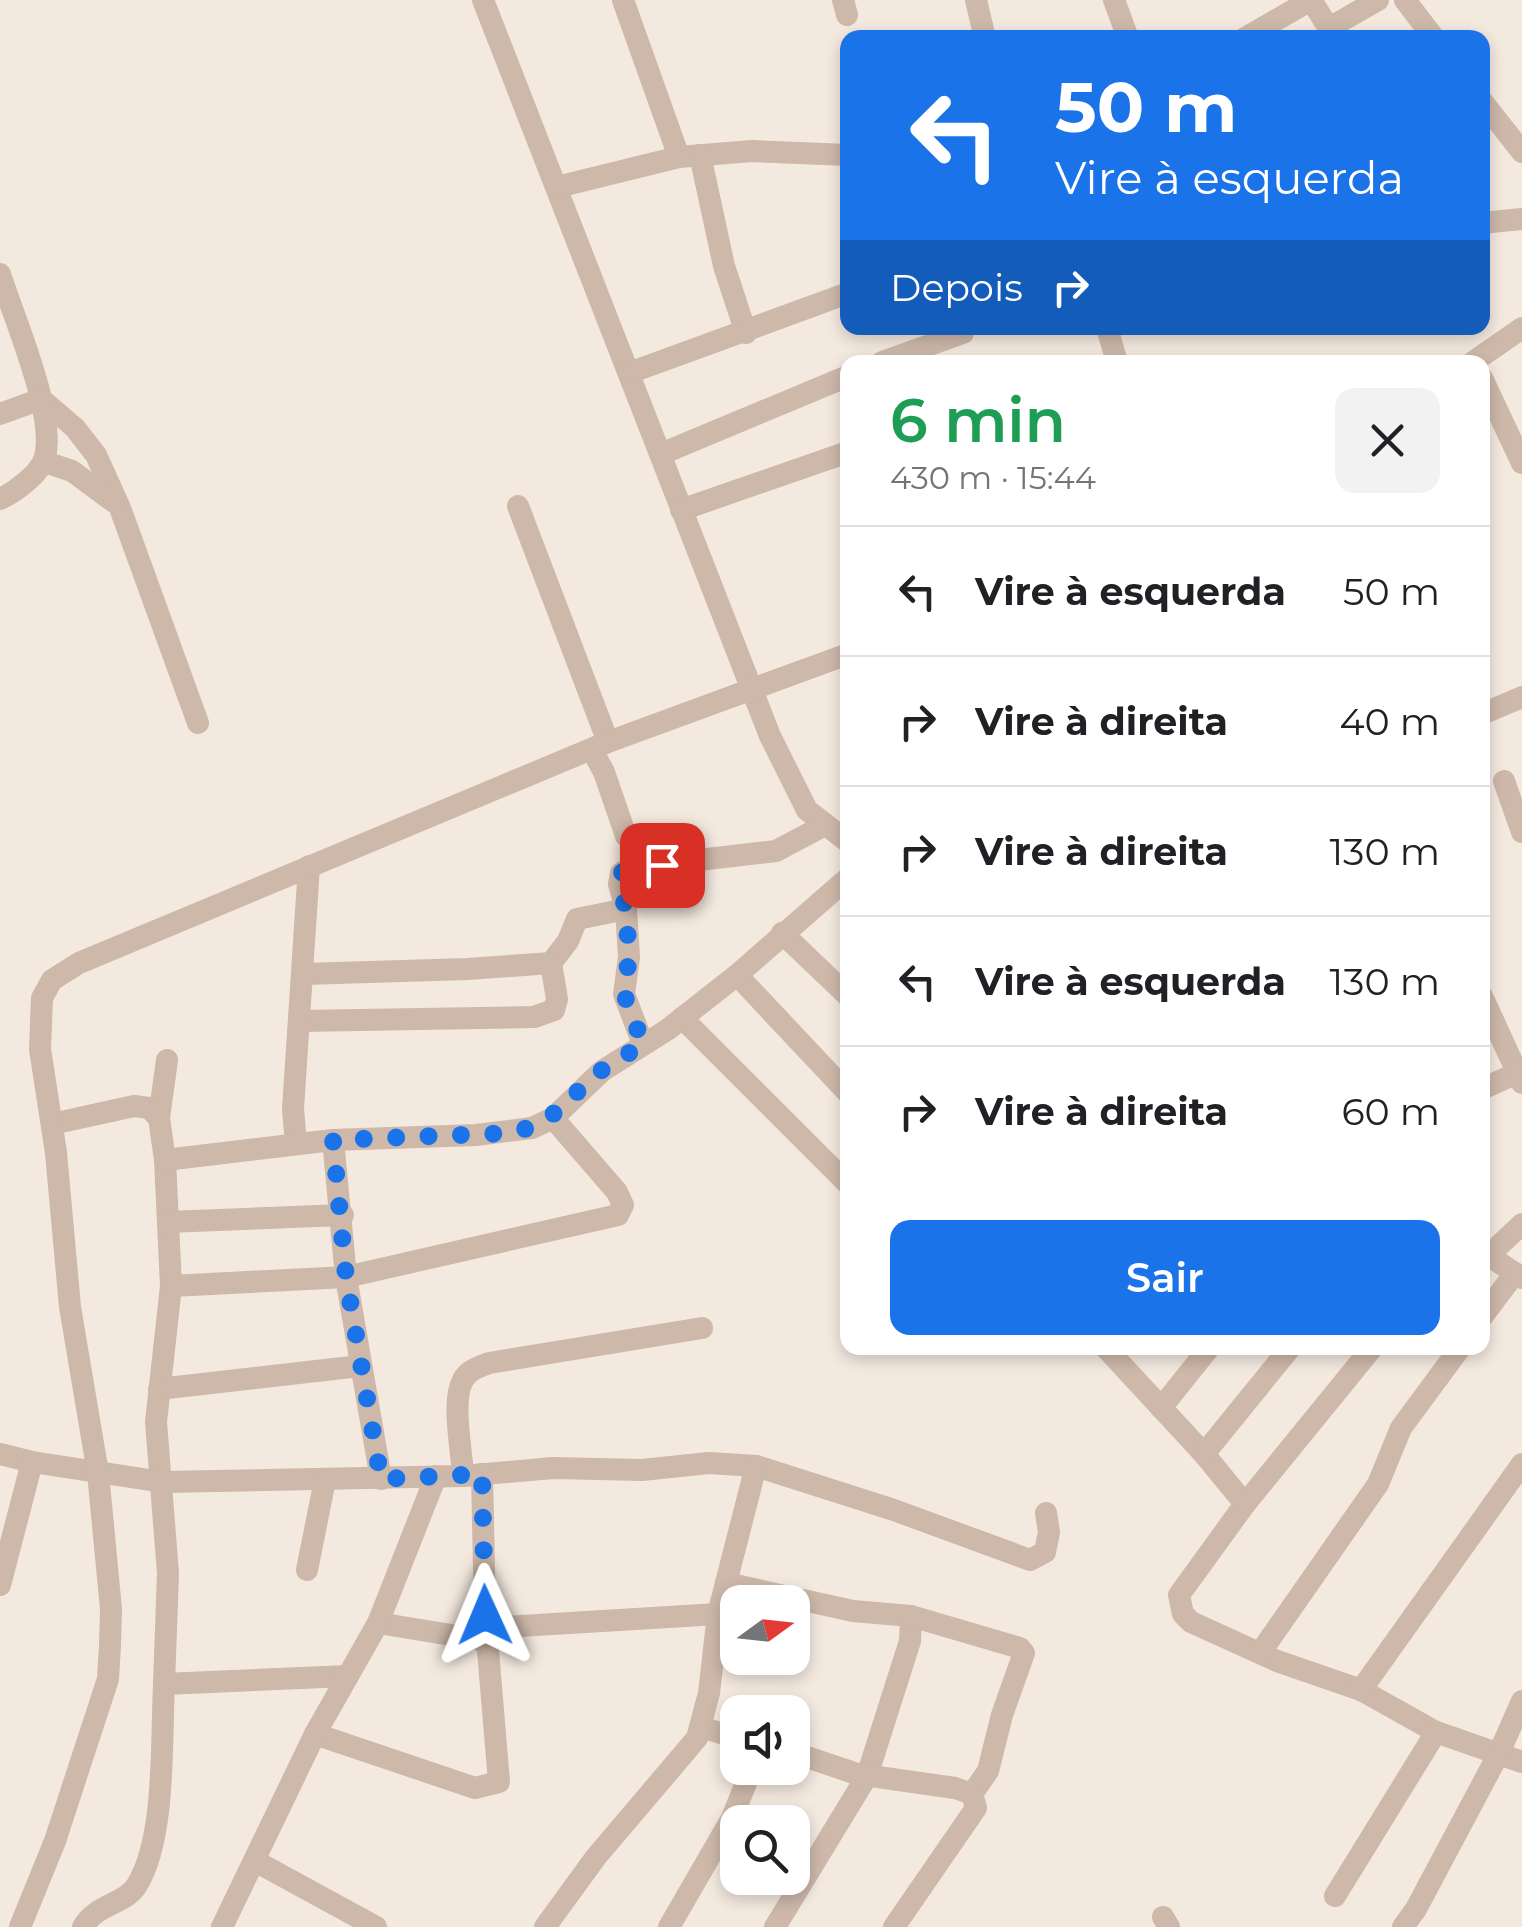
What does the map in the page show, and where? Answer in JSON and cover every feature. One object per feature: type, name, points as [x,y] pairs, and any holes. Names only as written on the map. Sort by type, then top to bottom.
[{"type":"street","points":[[483,0],[750,688],[807,810],[840,836]]},
{"type":"street","points":[[623,0],[689,156],[746,333]]},
{"type":"street","points":[[976,0],[983,30]]},
{"type":"street","points":[[1114,0],[1125,30]]},
{"type":"street","points":[[1260,30],[1312,0],[1330,30]]},
{"type":"street","points":[[1336,30],[1378,0]]},
{"type":"street","points":[[1405,0],[1428,30]]},
{"type":"street","points":[[1490,111],[1522,152]]},
{"type":"street","points":[[556,187],[689,156],[801,151],[840,154]]},
{"type":"street","points":[[1490,222],[1522,219]]},
{"type":"street","points":[[0,274],[42,399],[48,440],[45,462],[0,499]]},
{"type":"street","points":[[630,373],[840,296]]},
{"type":"street","points":[[1489,355],[1522,328]]},
{"type":"street","points":[[902,355],[957,335]]},
{"type":"street","points":[[660,454],[840,379]]},
{"type":"street","points":[[1490,396],[1522,463]]},
{"type":"street","points":[[0,414],[42,399]]},
{"type":"street","points":[[42,399],[75,428],[96,455],[120,508],[198,723]]},
{"type":"street","points":[[680,510],[840,455]]},
{"type":"street","points":[[45,462],[72,471],[98,487],[120,508]]},
{"type":"street","points":[[518,506],[600,746],[604,772],[626,836]]},
{"type":"street","points":[[20,1927],[55,1841],[108,1678],[112,1609],[98,1473],[70,1307],[52,1124],[40,1049],[42,998],[52,980],[79,963],[600,746],[840,657]]},
{"type":"street","points":[[1490,711],[1522,697]]},
{"type":"street","points":[[1504,782],[1522,832]]},
{"type":"street","points":[[643,1044],[624,994],[629,957],[626,909],[618,884],[621,873],[630,868],[776,851],[825,826]]},
{"type":"street","points":[[296,1144],[293,1109],[309,866]]},
{"type":"street","points":[[165,1160],[333,1140],[510,1133],[532,1128],[553,1118],[602,1071],[682,1018],[737,975],[840,885]]},
{"type":"street","points":[[304,974],[550,962],[568,941],[577,919],[626,909]]},
{"type":"street","points":[[782,933],[840,988]]},
{"type":"street","points":[[300,1021],[534,1017],[554,1010],[558,999],[550,962]]},
{"type":"street","points":[[737,975],[840,1084]]},
{"type":"street","points":[[1490,1013],[1520,1078],[1490,1087]]},
{"type":"street","points":[[682,1018],[840,1176]]},
{"type":"street","points":[[82,1927],[97,1910],[134,1891],[148,1866],[155,1840],[168,1574],[163,1482],[156,1441],[170,1286],[160,1118],[167,1060]]},
{"type":"street","points":[[52,1124],[134,1106],[149,1108],[160,1118]]},
{"type":"street","points":[[170,1286],[346,1277],[618,1215],[622,1205],[617,1192],[553,1118]]},
{"type":"street","points":[[333,1140],[346,1277],[381,1479]]},
{"type":"street","points":[[168,1222],[343,1214]]},
{"type":"street","points":[[1490,1250],[1522,1224]]},
{"type":"street","points":[[1490,1256],[1518,1275],[1490,1308]]},
{"type":"street","points":[[315,1734],[476,1788],[499,1782],[472,1475],[458,1395],[464,1378],[489,1363],[702,1328]]},
{"type":"street","points":[[1118,1355],[1244,1504]]},
{"type":"street","points":[[1160,1408],[1203,1355]]},
{"type":"street","points":[[1204,1454],[1284,1355]]},
{"type":"street","points":[[1366,1355],[1244,1504],[1186,1582],[1179,1595],[1179,1606],[1191,1622],[1260,1654],[1360,1690],[1436,1732],[1522,1762]]},
{"type":"street","points":[[1260,1654],[1378,1484],[1401,1428],[1455,1355]]},
{"type":"street","points":[[159,1389],[360,1366]]},
{"type":"street","points":[[0,1454],[163,1482],[381,1479],[552,1468],[642,1470],[709,1463],[756,1466],[894,1510],[1030,1560],[1045,1552],[1049,1532],[1046,1513]]},
{"type":"street","points":[[0,1585],[32,1462]]},
{"type":"street","points":[[1360,1690],[1522,1464]]},
{"type":"street","points":[[545,1927],[596,1857],[697,1738],[708,1693],[718,1614],[756,1466]]},
{"type":"street","points":[[222,1927],[315,1734],[378,1623],[436,1476]]},
{"type":"street","points":[[307,1570],[325,1480]]},
{"type":"street","points":[[726,1583],[853,1612],[911,1616],[1020,1648],[1024,1653],[988,1771],[972,1794]]},
{"type":"street","points":[[378,1623],[487,1634],[718,1614]]},
{"type":"street","points":[[775,1927],[867,1776],[910,1641],[911,1616]]},
{"type":"street","points":[[164,1684],[348,1676]]},
{"type":"street","points":[[1402,1927],[1416,1909],[1499,1753],[1522,1701]]},
{"type":"street","points":[[700,1726],[720,1732]]},
{"type":"street","points":[[1336,1896],[1436,1732]]},
{"type":"street","points":[[810,1758],[867,1776],[955,1788],[972,1794]]},
{"type":"street","points":[[669,1927],[732,1818],[745,1785]]},
{"type":"street","points":[[900,1925],[976,1808],[972,1794]]},
{"type":"street","points":[[255,1861],[335,1917],[376,1927]]},
{"type":"route","points":[[485,1615],[482,1474],[381,1479],[346,1277],[333,1140],[510,1133],[532,1128],[553,1118],[602,1071],[643,1044],[624,994],[629,957],[626,909],[618,884],[621,873],[630,868],[662,865]]}]
